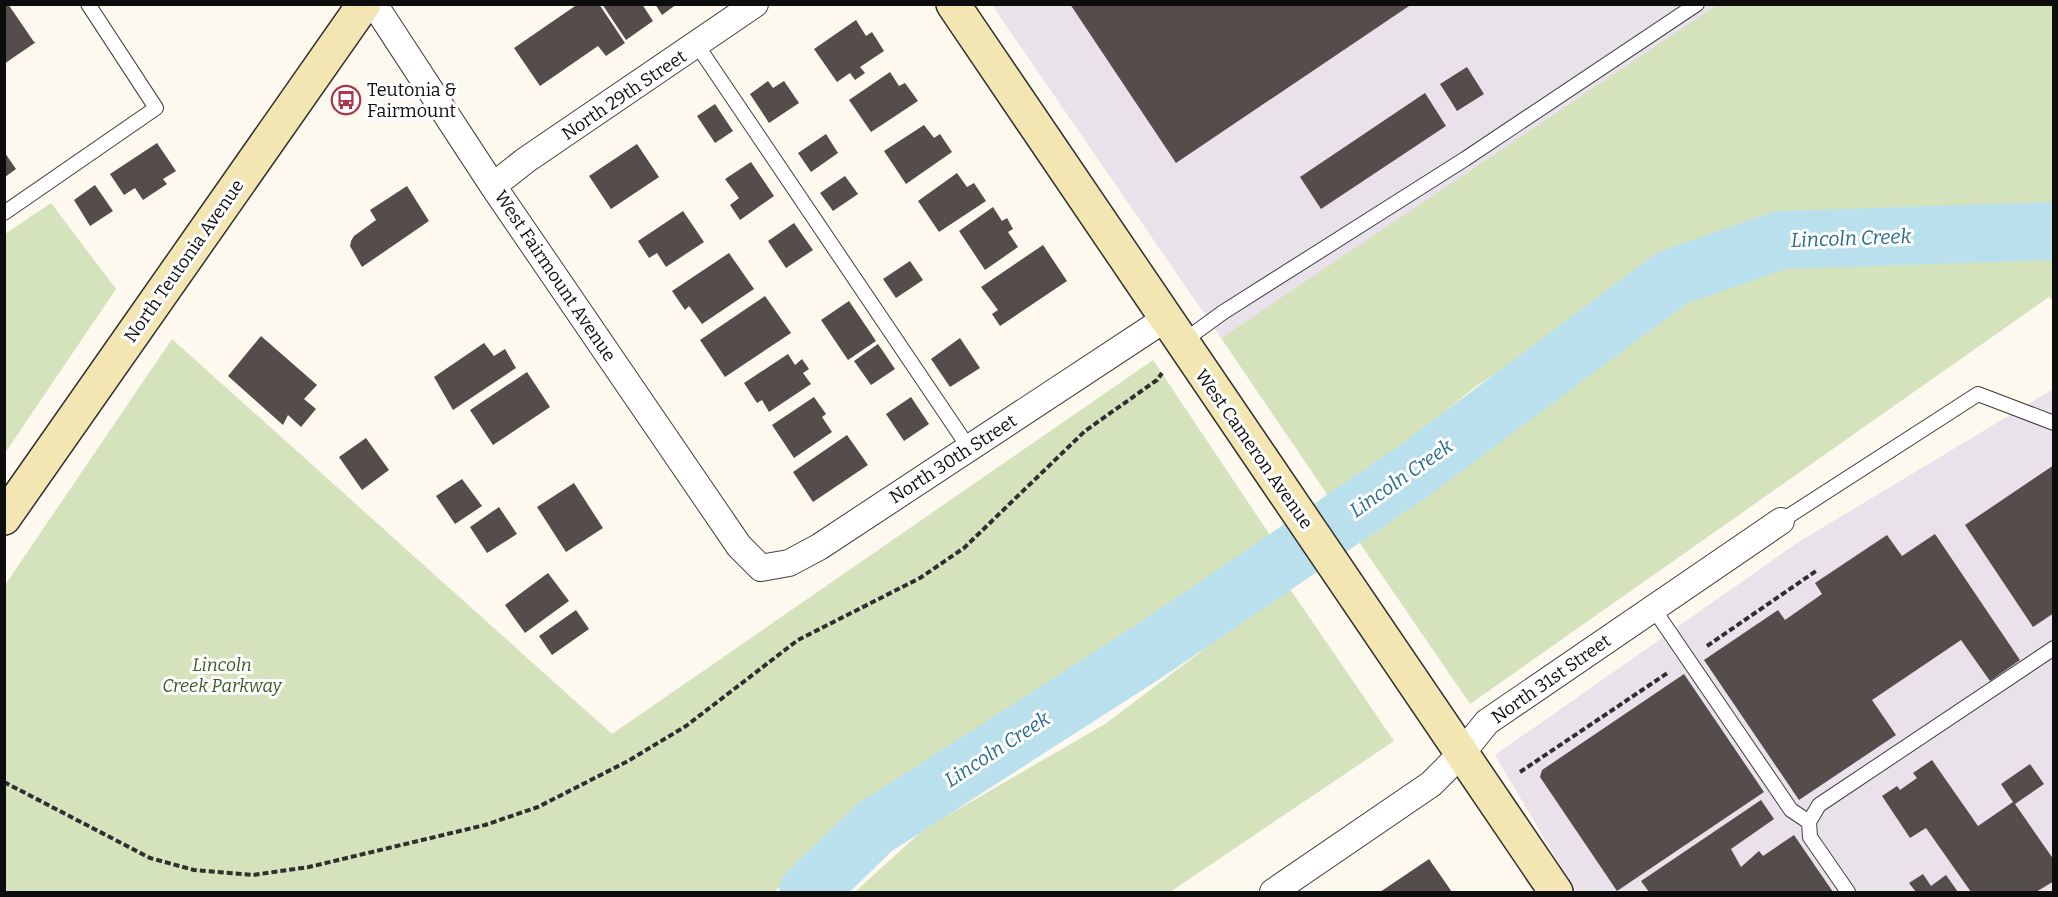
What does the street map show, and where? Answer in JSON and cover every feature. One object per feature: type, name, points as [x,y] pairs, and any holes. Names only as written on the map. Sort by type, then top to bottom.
[{"type":"street","name":"North Teutonia Avenue","points":[[4,518],[364,4]]},
{"type":"street","name":"West Fairmount Avenue","points":[[374,4],[494,186],[739,546]]},
{"type":"street","name":"North 29th Street","points":[[494,186],[526,160],[755,4]]},
{"type":"street","name":"West Cameron Avenue","points":[[953,4],[1173,331],[1373,620],[1557,892]]},
{"type":"street","name":"North 30th Street","points":[[739,546],[761,568],[789,562],[819,547],[969,448],[1173,331]]},
{"type":"street","name":"North 31st Street","points":[[1274,892],[1431,784],[1462,753],[1487,722],[1781,521]]},
{"type":"lane","points":[[4,213],[156,108],[88,4]]},
{"type":"lane","points":[[1173,331],[1222,313],[1465,159],[1697,5]]},
{"type":"lane","points":[[697,45],[969,448]]},
{"type":"lane","points":[[1781,521],[1978,394],[2054,423]]},
{"type":"lane","points":[[1653,609],[1791,810],[1809,822]]},
{"type":"lane","points":[[1848,892],[1810,837],[1809,822],[1819,805],[2054,648]]},
{"type":"path","points":[[4,782],[150,858],[194,870],[253,874],[309,867],[485,825],[538,807],[628,761],[686,726],[798,640],[920,578],[964,548],[1085,431],[1157,380],[1173,331]]},
{"type":"shaded area","points":[[992,5],[1722,5],[1221,338]]},
{"type":"shaded area","points":[[2053,389],[2053,892],[1576,892],[1495,755],[1797,543]]},
{"type":"green space","points":[[1717,5],[2053,5],[2053,211],[1805,214],[1747,223],[1711,234],[1475,387],[1333,503],[1221,338]]},
{"type":"green space","points":[[51,203],[116,289],[5,453],[5,234]]},
{"type":"green space","points":[[1910,249],[2053,257],[2053,301],[2049,297],[1470,704],[1357,539],[1677,302],[1816,251]]},
{"type":"green space","name":"Lincoln Creek Parkway","points":[[172,339],[612,734],[1153,360],[1270,535],[845,824],[774,892],[5,892],[5,585]]},
{"type":"green space","points":[[1288,586],[1394,741],[1170,892],[855,892],[924,829],[1105,724]]},
{"type":"building","points":[[4,4],[8,4],[36,42],[4,64]]},
{"type":"building","points":[[578,4],[599,4],[625,43],[606,56],[598,46],[540,86],[514,48]]},
{"type":"building","points":[[602,4],[642,4],[653,21],[626,40]]},
{"type":"building","points":[[655,4],[677,4],[662,15]]},
{"type":"building","points":[[1070,4],[1412,4],[1176,163]]},
{"type":"building","points":[[856,20],[866,36],[872,32],[884,51],[860,67],[865,73],[855,80],[850,73],[837,82],[814,49]]},
{"type":"building","points":[[1467,67],[1484,94],[1457,111],[1440,84]]},
{"type":"building","points":[[890,72],[899,86],[905,83],[918,101],[871,132],[849,100]]},
{"type":"building","points":[[768,81],[773,88],[784,81],[799,103],[769,123],[750,94]]},
{"type":"building","points":[[1425,93],[1446,126],[1321,209],[1300,177]]},
{"type":"building","points":[[715,104],[733,131],[715,143],[697,116]]},
{"type":"building","points":[[924,125],[934,138],[940,134],[952,152],[906,184],[884,151]]},
{"type":"building","points":[[826,134],[838,153],[811,172],[798,153]]},
{"type":"building","points":[[157,143],[176,171],[163,179],[167,184],[143,200],[135,188],[124,195],[110,174]]},
{"type":"building","points":[[637,144],[659,177],[611,209],[589,176]]},
{"type":"building","points":[[5,153],[16,169],[5,177]]},
{"type":"building","points":[[751,162],[774,196],[740,220],[730,205],[739,198],[725,179]]},
{"type":"building","points":[[957,173],[967,187],[974,183],[986,201],[939,232],[918,201]]},
{"type":"building","points":[[845,176],[858,194],[833,211],[820,193]]},
{"type":"building","points":[[95,185],[113,211],[90,226],[74,200]]},
{"type":"building","points":[[407,186],[429,221],[362,267],[350,246],[351,241],[354,236],[376,220],[370,210]]},
{"type":"building","points":[[993,207],[1002,221],[1007,218],[1013,229],[1008,232],[1018,247],[985,270],[959,231]]},
{"type":"building","points":[[683,211],[704,242],[666,267],[657,253],[649,258],[638,241]]},
{"type":"building","points":[[794,223],[813,250],[786,268],[768,241]]},
{"type":"building","points":[[1043,245],[1067,281],[1000,326],[992,314],[998,310],[981,287]]},
{"type":"building","points":[[729,253],[754,289],[702,324],[689,306],[685,310],[672,291]]},
{"type":"building","points":[[910,261],[923,280],[896,298],[883,279]]},
{"type":"building","points":[[765,296],[791,333],[725,377],[700,340]]},
{"type":"building","points":[[849,301],[876,341],[848,360],[821,320]]},
{"type":"building","points":[[261,336],[317,385],[304,399],[316,409],[301,427],[288,415],[283,425],[228,376]]},
{"type":"building","points":[[960,338],[980,368],[950,387],[931,359]]},
{"type":"building","points":[[484,343],[494,356],[505,349],[516,368],[453,410],[434,377]]},
{"type":"building","points":[[878,344],[895,369],[871,385],[854,361]]},
{"type":"building","points":[[788,354],[795,365],[802,359],[809,369],[803,373],[811,384],[769,412],[762,400],[757,403],[744,383]]},
{"type":"building","points":[[527,372],[550,407],[493,445],[470,410]]},
{"type":"building","points":[[814,397],[826,414],[822,417],[832,432],[794,458],[772,425]]},
{"type":"building","points":[[911,397],[929,424],[904,441],[886,414]]},
{"type":"building","points":[[847,435],[868,465],[813,502],[793,472]]},
{"type":"building","points":[[366,438],[389,470],[362,490],[339,457]]},
{"type":"building","points":[[2054,465],[2054,613],[2033,627],[1965,525]]},
{"type":"building","points":[[462,479],[482,506],[455,524],[436,496]]},
{"type":"building","points":[[574,483],[603,528],[566,552],[537,507]]},
{"type":"building","points":[[499,507],[517,534],[487,553],[470,527]]},
{"type":"building","points":[[1935,534],[2020,660],[1990,681],[1961,640],[1872,700],[1896,735],[1799,800],[1704,660],[1778,610],[1785,620],[1822,594],[1815,583],[1887,535],[1902,556]]},
{"type":"building","points":[[548,573],[569,601],[525,633],[505,605]]},
{"type":"building","points":[[576,610],[589,629],[552,655],[539,636]]},
{"type":"building","points":[[1684,674],[1764,792],[1617,891],[1540,777],[1542,770]]},
{"type":"building","points":[[1932,760],[1978,826],[2013,802],[2001,784],[2030,764],[2044,784],[2015,804],[2054,860],[2054,881],[2036,892],[1971,892],[1926,828],[1910,838],[1882,796],[1897,786],[1900,790],[1917,778],[1913,773]]},
{"type":"building","points":[[1761,800],[1774,819],[1731,849],[1741,867],[1759,851],[1763,856],[1794,835],[1833,892],[1649,892],[1641,881]]},
{"type":"building","points":[[1429,859],[1452,892],[1380,892]]},
{"type":"building","points":[[1923,874],[1931,886],[1946,875],[1958,892],[1916,892],[1909,883]]},
{"type":"waterway","name":"Lincoln Creek","points":[[808,892],[874,828],[1151,650],[1415,470],[1672,278],[1781,240],[2054,231]]},
{"type":"place","name":"Teutonia & Fairmount","points":[[346,100]]}]
